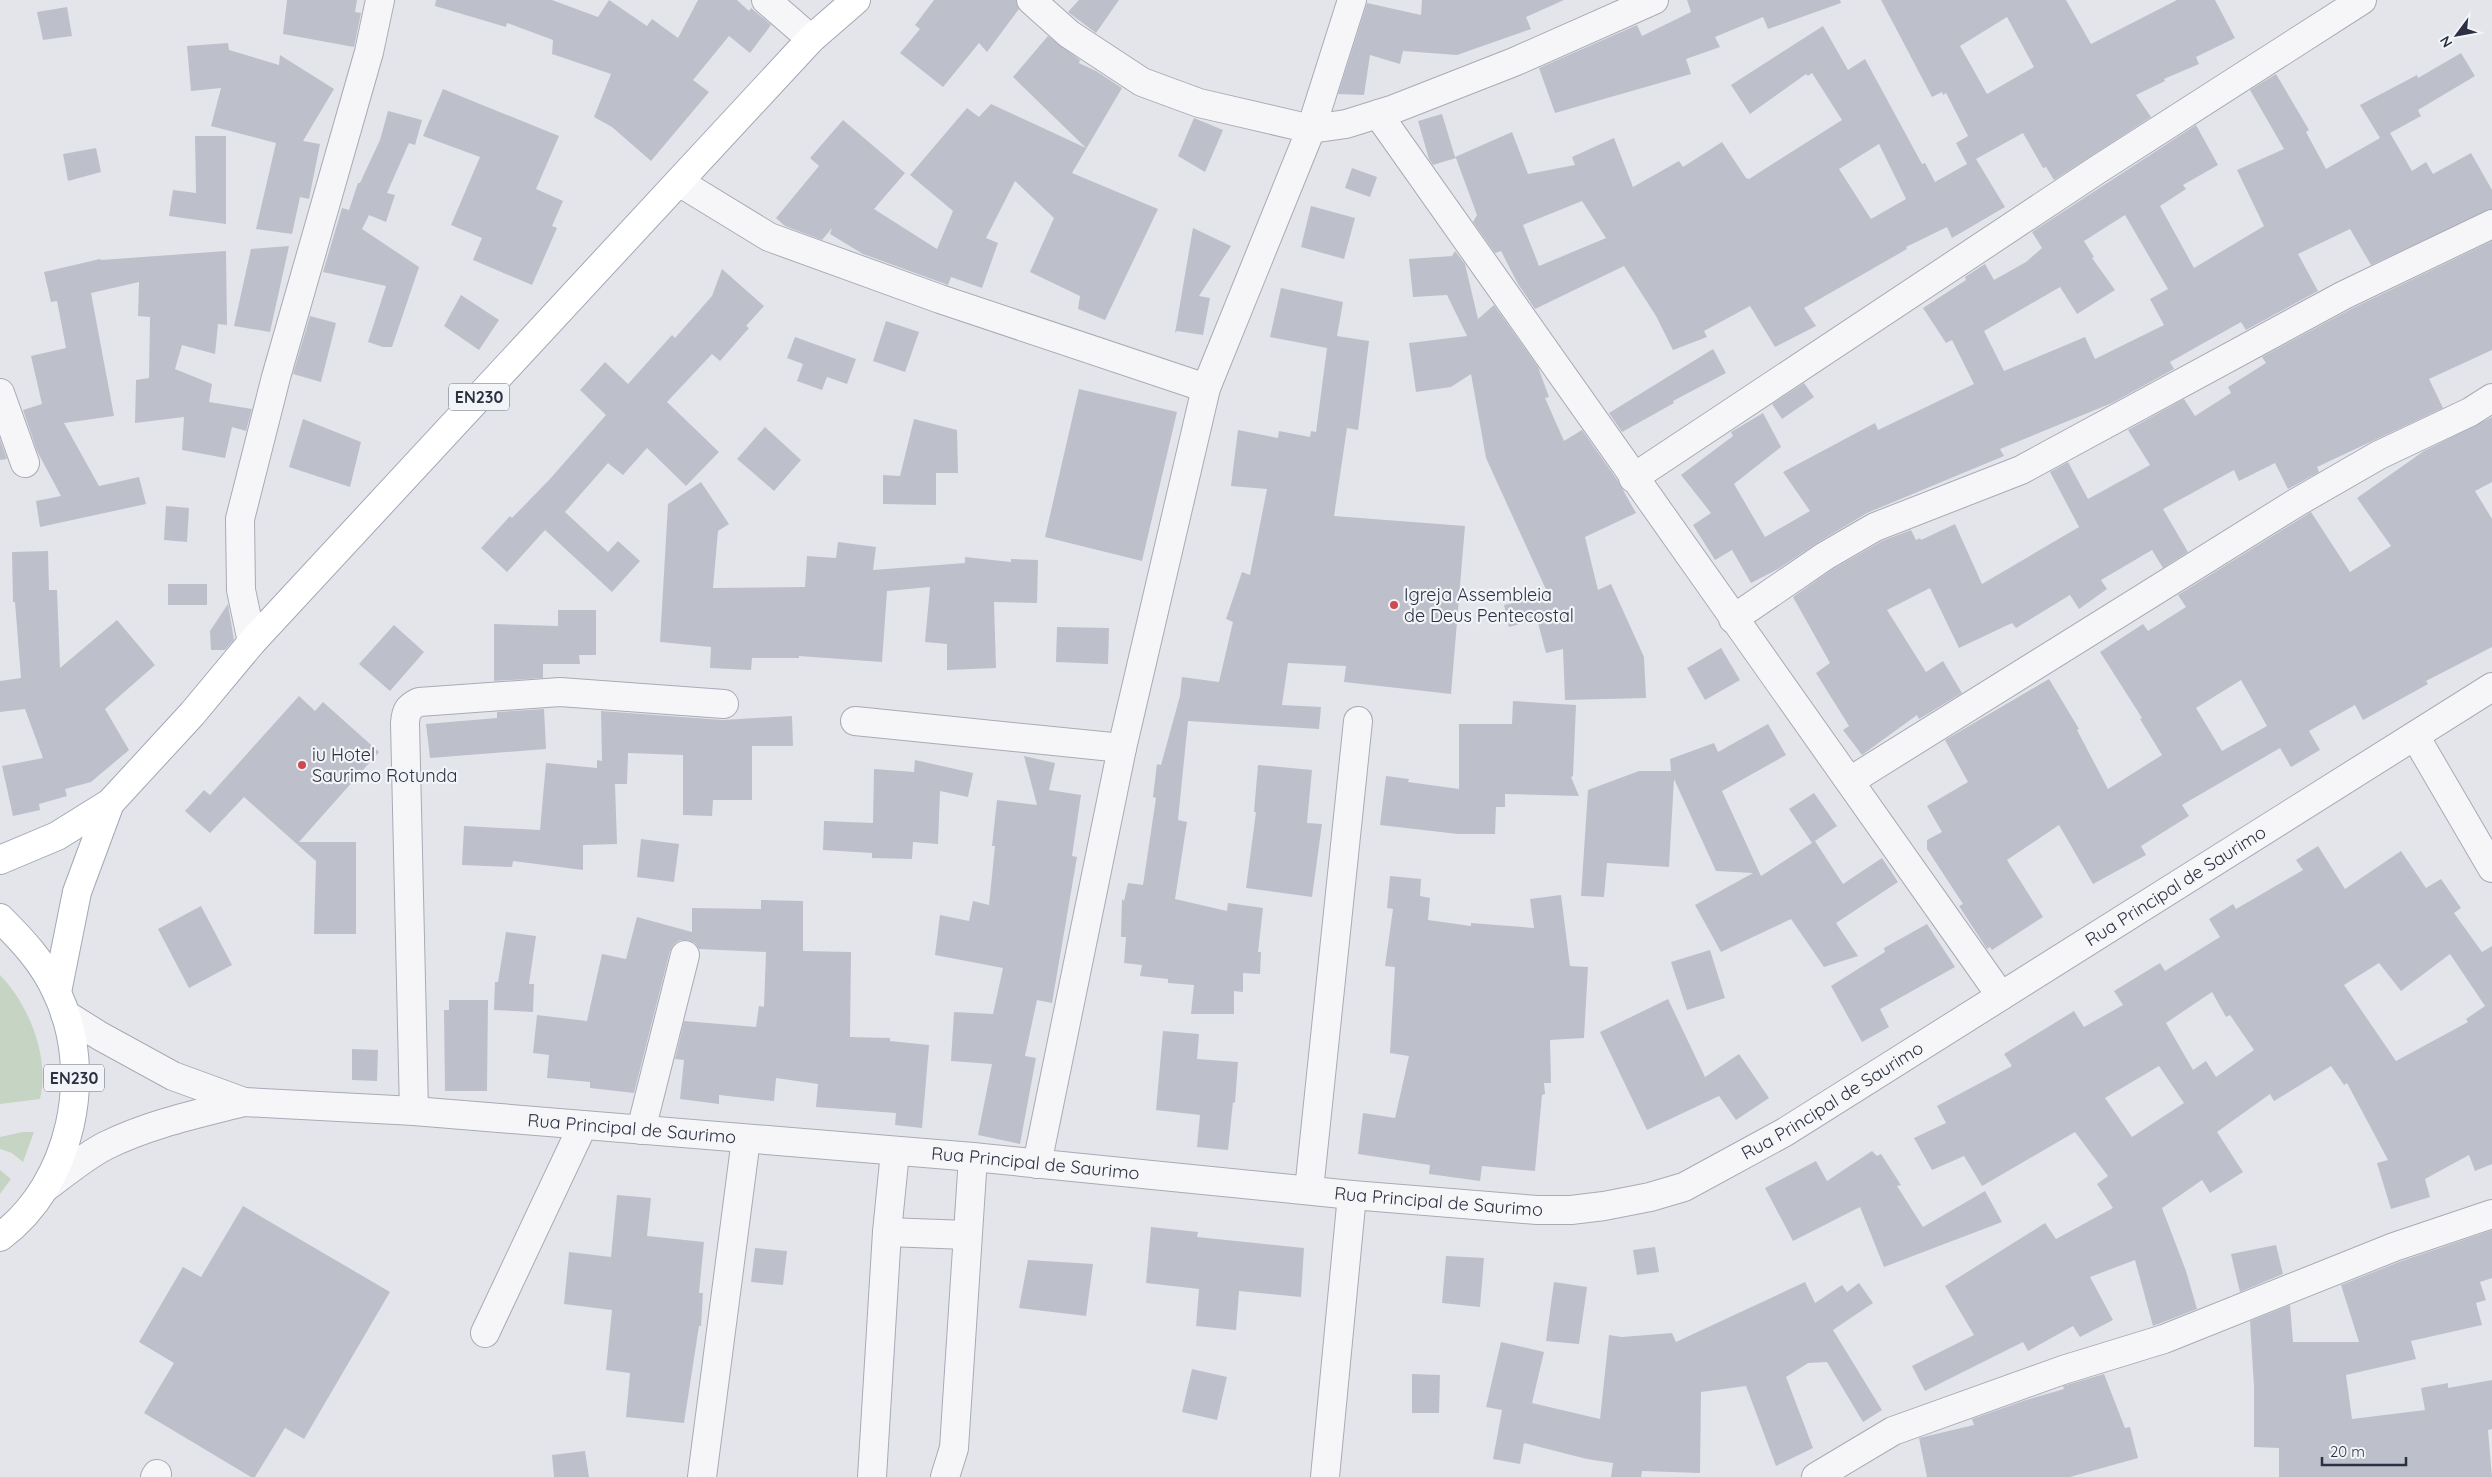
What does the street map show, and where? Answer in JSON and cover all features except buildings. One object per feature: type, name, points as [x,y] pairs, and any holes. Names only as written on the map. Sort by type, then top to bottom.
[{"type":"main road","name":"EN230","points":[[0,860],[57,836],[110,803],[192,714],[252,642],[811,39],[856,0]]},
{"type":"main road","name":"EN230","points":[[61,1003],[77,892],[110,803]]},
{"type":"main road","name":"EN230","points":[[0,918],[33,952],[61,1003],[74,1058],[74,1104],[64,1147],[45,1188],[12,1228],[0,1237]]},
{"type":"street","points":[[252,642],[241,590],[240,519],[276,377],[369,52],[380,0]]},
{"type":"street","points":[[766,0],[811,39]]},
{"type":"street","points":[[1031,0],[1069,34],[1142,82],[1199,103],[1310,129],[1346,124],[1378,114],[1514,62],[1654,0]]},
{"type":"street","points":[[1037,1164],[1122,748],[1206,388],[1310,129],[1352,0]]},
{"type":"street","points":[[1633,478],[2097,170],[2362,0]]},
{"type":"street","points":[[1378,114],[1633,478],[2001,996]]},
{"type":"street","points":[[679,182],[769,236],[940,299],[1206,388]]},
{"type":"street","points":[[1733,619],[1825,556],[1875,527],[2021,470],[2344,295],[2492,224]]},
{"type":"street","points":[[0,393],[25,464]]},
{"type":"street","points":[[1850,781],[2294,504],[2379,455],[2470,412],[2492,398]]},
{"type":"street","name":"Rua Principal de Saurimo","points":[[244,1102],[414,1111],[973,1157],[1352,1195],[1537,1210],[1571,1210],[1650,1197],[1684,1187],[1784,1132],[2492,687]]},
{"type":"street","points":[[414,1111],[405,723],[406,712],[410,706],[419,702],[560,692],[724,704]]},
{"type":"street","points":[[855,721],[1122,748]]},
{"type":"street","points":[[1310,1190],[1358,721]]},
{"type":"street","points":[[2415,736],[2492,868]]},
{"type":"street","points":[[641,1130],[685,955]]},
{"type":"street","points":[[61,1003],[100,1036],[173,1076],[244,1102]]},
{"type":"street","points":[[45,1188],[103,1147],[140,1130],[174,1119],[244,1102]]},
{"type":"street","points":[[485,1333],[583,1125]]},
{"type":"street","points":[[702,1477],[746,1139]]},
{"type":"street","points":[[872,1477],[887,1232],[894,1152]]},
{"type":"street","points":[[946,1477],[954,1448],[973,1157]]},
{"type":"street","points":[[1325,1477],[1352,1195]]},
{"type":"street","points":[[1816,1477],[1893,1431],[2063,1370],[2164,1339],[2394,1247],[2492,1214]]},
{"type":"street","points":[[887,1232],[967,1235]]},
{"type":"green space","points":[[0,975],[20,1001],[35,1032],[42,1066],[40,1099],[0,1104]]},
{"type":"green space","points":[[23,1132],[34,1132],[23,1162],[12,1153],[0,1149],[0,1137]]},
{"type":"green space","points":[[0,1170],[11,1179],[0,1194]]},
{"type":"place","name":"Igreja Assembleia de Deus Pentecostal","points":[[1394,605]]},
{"type":"place","name":"iu Hotel Saurimo Rotunda","points":[[302,765]]}]
